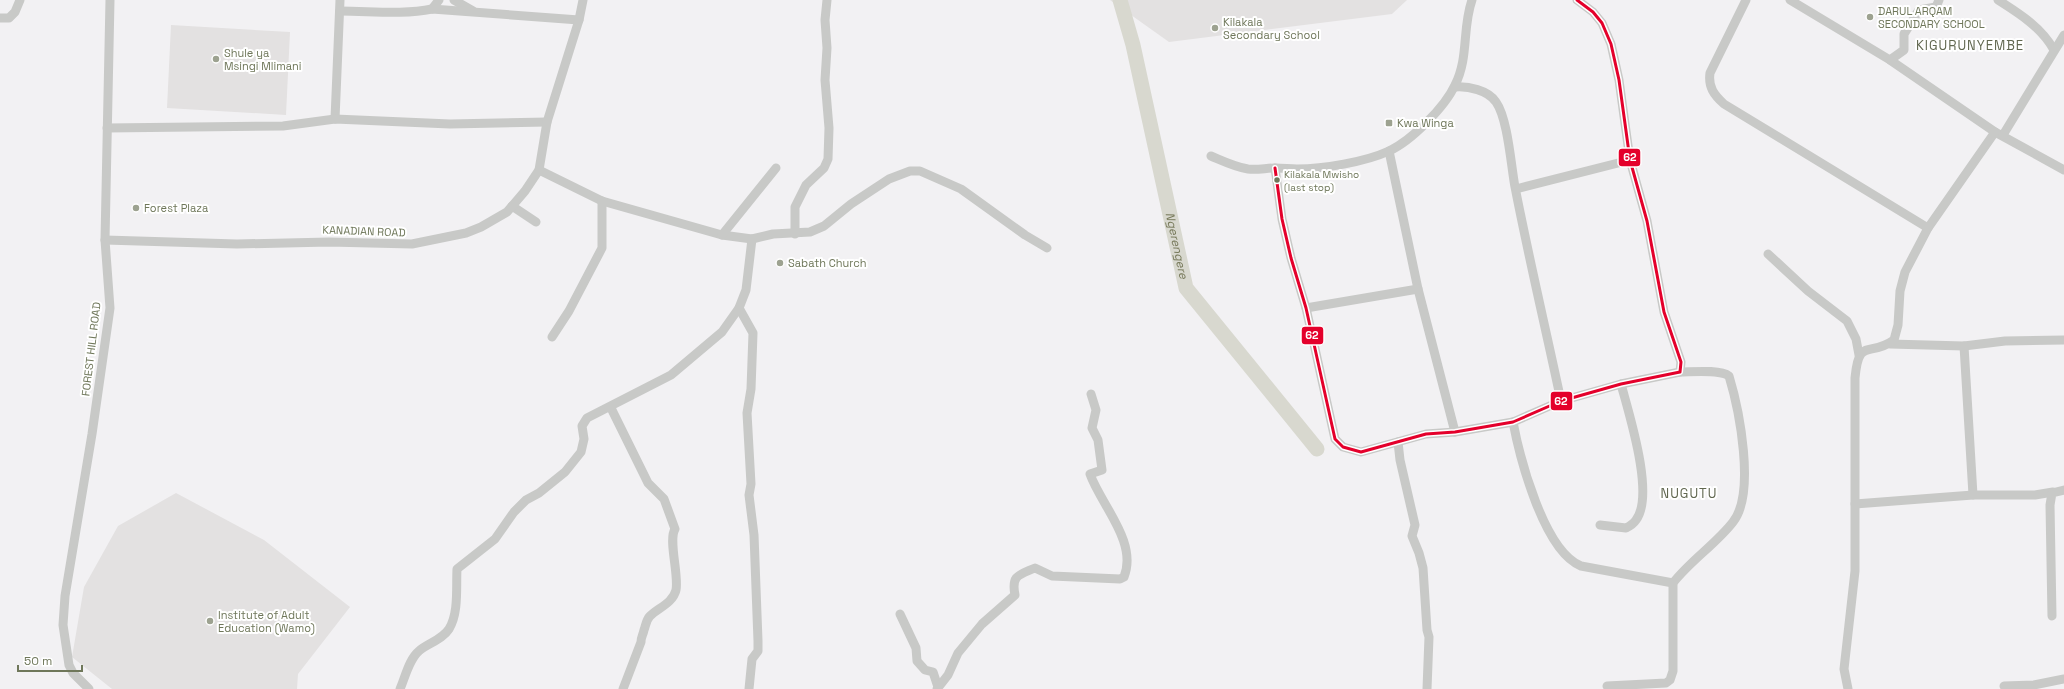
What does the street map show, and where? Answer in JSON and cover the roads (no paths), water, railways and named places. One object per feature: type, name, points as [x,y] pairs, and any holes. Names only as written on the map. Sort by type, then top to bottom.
[{"type":"street","points":[[0,18],[9,18],[15,12],[20,0]]},
{"type":"street","name":"FOREST HILL ROAD","points":[[90,689],[74,674],[69,665],[63,625],[64,596],[92,434],[110,308],[105,240],[110,0]]},
{"type":"street","points":[[335,119],[340,0]]},
{"type":"street","points":[[432,8],[439,0]]},
{"type":"street","points":[[454,0],[476,12]]},
{"type":"street","name":"KANADIAN ROAD","points":[[105,240],[237,244],[329,242],[412,244],[466,233],[500,216],[512,206],[539,170],[547,122],[579,20],[583,0]]},
{"type":"street","points":[[795,234],[795,207],[806,185],[824,168],[828,159],[829,128],[826,80],[827,48],[825,20],[827,0]]},
{"type":"street","points":[[1211,156],[1247,168],[1264,170],[1275,168],[1298,169],[1343,163],[1389,151],[1414,133],[1455,87],[1464,64],[1467,15],[1472,0]]},
{"type":"street","points":[[1577,0],[1592,12],[1602,23],[1611,44],[1619,80],[1630,160],[1647,222],[1664,312],[1681,362],[1680,372]]},
{"type":"street","points":[[1746,0],[1710,73],[1708,83],[1717,97],[1724,104],[1810,158],[1928,228]]},
{"type":"street","points":[[1790,0],[1890,60],[1999,133],[2064,170]]},
{"type":"street","points":[[1890,60],[1904,50],[1904,34],[1919,10],[1936,6],[1940,0]]},
{"type":"street","points":[[1998,0],[2038,28],[2047,38],[2054,50]]},
{"type":"street","points":[[340,10],[412,13],[432,8],[579,20]]},
{"type":"street","points":[[1890,344],[1897,334],[1900,291],[1905,272],[1928,228],[1999,133],[2064,35]]},
{"type":"street","points":[[1455,87],[1478,90],[1495,100],[1499,107],[1561,401]]},
{"type":"street","points":[[107,128],[283,126],[335,119],[450,124],[547,122]]},
{"type":"street","points":[[1389,151],[1418,289],[1454,432]]},
{"type":"street","points":[[1516,189],[1630,160]]},
{"type":"street","points":[[722,235],[776,168]]},
{"type":"street","points":[[1275,168],[1282,219],[1291,258],[1306,308],[1336,442],[1345,448],[1361,452],[1426,434],[1454,432],[1513,422],[1561,401],[1621,384],[1680,372],[1725,373],[1729,376],[1737,407],[1744,461],[1742,507],[1733,523],[1673,583],[1673,671],[1670,680],[1666,683],[1607,686]]},
{"type":"street","points":[[539,170],[602,201],[722,235],[752,239],[773,234],[810,232],[824,226],[882,183],[904,172],[916,170],[929,173],[961,189],[1025,235],[1047,248]]},
{"type":"street","points":[[552,337],[569,311],[602,248],[602,201]]},
{"type":"street","points":[[512,206],[536,222]]},
{"type":"street","points":[[400,689],[411,661],[418,651],[444,635],[449,629],[454,614],[457,569],[495,539],[514,512],[526,500],[539,493],[565,472],[581,452],[584,439],[582,426],[587,418],[595,413],[611,408],[641,390],[671,376],[722,332],[739,308],[746,290],[752,239]]},
{"type":"street","points":[[1768,254],[1808,291],[1847,321],[1856,338],[1859,355],[1855,378],[1855,571],[1844,669],[1848,689]]},
{"type":"street","points":[[1306,308],[1418,289]]},
{"type":"street","points":[[739,308],[753,333],[751,389],[747,413],[751,484],[749,495],[754,535],[758,651],[752,659],[749,689]]},
{"type":"street","points":[[1859,355],[1866,350],[1890,344],[1964,346],[2005,342],[2064,340]]},
{"type":"street","points":[[1964,346],[1973,495]]},
{"type":"street","points":[[1600,526],[1626,528],[1637,519],[1641,507],[1643,476],[1621,384]]},
{"type":"street","points":[[937,688],[948,675],[954,658],[963,647],[982,624],[1014,594],[1014,579],[1019,575],[1035,568],[1052,576],[1120,579],[1124,577],[1126,569],[1125,542],[1090,474],[1102,470],[1098,440],[1092,428],[1096,410],[1092,394]]},
{"type":"street","points":[[611,408],[648,483],[664,499],[675,529],[672,533],[673,553],[676,563],[676,591],[669,602],[651,615],[646,622],[639,649],[623,689]]},
{"type":"street","points":[[1513,422],[1519,450],[1540,511],[1550,533],[1570,560],[1581,566],[1673,583]]},
{"type":"street","points":[[1398,442],[1400,460],[1415,525],[1412,536],[1423,568],[1427,630],[1429,637],[1427,689]]},
{"type":"street","points":[[1854,504],[1973,495],[2035,494],[2064,490]]},
{"type":"street","points":[[2052,616],[2050,505],[2051,495],[2053,492]]},
{"type":"street","points":[[900,614],[916,648],[918,661],[924,670],[933,672],[937,688]]},
{"type":"street","points":[[2004,686],[2034,685],[2064,679]]},
{"type":"waterway","name":"Ngerengere","points":[[1120,0],[1133,45],[1186,288],[1317,449]]},
{"type":"place","name":"DARUL ARQAM SECONDARY SCHOOL","points":[[1870,17]]},
{"type":"place","name":"Kilakala Secondary School","points":[[1215,28]]},
{"type":"place","name":"Shule ya Msingi Mlimani","points":[[216,59]]},
{"type":"place","name":"Kwa Winga","points":[[1389,123]]},
{"type":"place","name":"Kilakala Mwisho (last stop)","points":[[1277,180]]},
{"type":"place","name":"Forest Plaza","points":[[136,208]]},
{"type":"place","name":"Sabath Church","points":[[780,263]]},
{"type":"place","name":"Institute of Adult Education (Wamo)","points":[[210,621]]},
{"type":"district","name":"KIGURUNYEMBE","points":[[1970,45]]},
{"type":"district","name":"NUGUTU","points":[[1689,493]]}]
